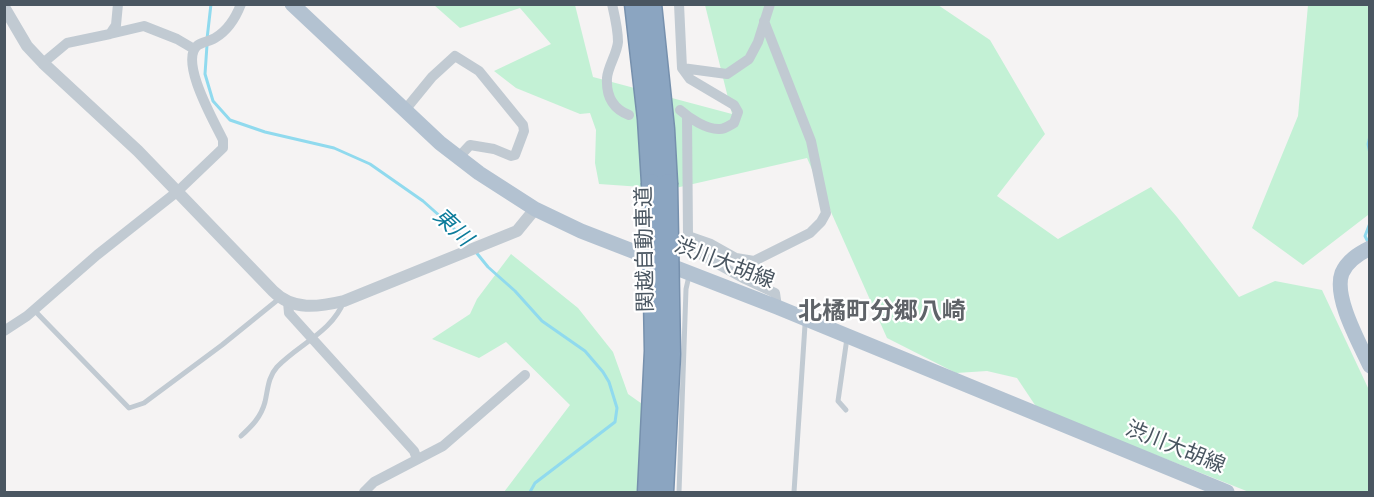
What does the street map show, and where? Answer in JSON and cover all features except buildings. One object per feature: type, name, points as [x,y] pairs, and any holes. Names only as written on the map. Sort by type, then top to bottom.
[{"type":"highway","name":"関越自動車道","points":[[634,4],[647,118],[659,183],[671,354],[664,492]]},
{"type":"highway","name":"関越自動車道","points":[[647,492],[659,183],[665,129],[652,4]]},
{"type":"main road","name":"渋川大胡線","points":[[292,4],[458,158],[535,208],[581,231],[777,307],[1227,492]]},
{"type":"main road","points":[[1367,249],[1352,258],[1342,274],[1341,293],[1348,318],[1370,366]]},
{"type":"street","points":[[110,34],[116,25],[118,4]]},
{"type":"street","points":[[43,63],[67,43],[144,26],[197,46],[213,39],[226,28],[240,4]]},
{"type":"street","points":[[612,4],[618,44],[607,78],[611,102],[619,111],[629,115]]},
{"type":"street","points":[[679,4],[682,68],[690,80],[734,105],[738,112],[734,123],[721,129],[709,127],[684,113],[688,236],[703,256],[775,293],[777,307]]},
{"type":"street","points":[[682,68],[727,74],[749,59],[758,42],[770,4]]},
{"type":"street","points":[[4,7],[27,45],[43,63],[138,151],[284,300],[289,313],[414,451],[417,459]]},
{"type":"street","points":[[688,236],[711,244],[736,258],[754,261],[810,233],[826,213],[811,141],[764,21]]},
{"type":"street","points":[[4,331],[34,310],[97,255],[178,191],[223,148],[223,140],[196,84],[192,59],[197,46]]},
{"type":"street","points":[[405,110],[432,77],[455,56],[479,71],[523,125],[524,130],[515,155],[512,156],[494,148],[470,145],[458,158]]},
{"type":"street","points":[[284,300],[305,307],[318,307],[344,301],[517,231],[535,208]]},
{"type":"street","points":[[364,492],[374,482],[443,446],[525,375]]},
{"type":"lane","points":[[679,492],[686,289],[689,273]]},
{"type":"lane","points":[[34,310],[129,408],[144,403],[284,300]]},
{"type":"lane","points":[[241,436],[257,421],[265,404],[268,382],[277,367],[312,339],[339,313],[344,301]]},
{"type":"lane","points":[[794,492],[805,325]]},
{"type":"lane","points":[[846,410],[837,401],[847,336]]},
{"type":"green space","points":[[434,5],[575,5],[593,77],[732,114],[705,5],[938,5],[990,40],[1045,134],[997,196],[1058,239],[1151,187],[1239,297],[1275,281],[1322,290],[1369,390],[1369,492],[1249,492],[1037,408],[1017,378],[987,371],[956,373],[887,338],[807,158],[671,189],[599,184],[595,163],[596,130],[590,113],[580,114],[516,88],[494,71],[551,44],[520,8],[460,28]]},
{"type":"green space","points":[[1308,5],[1369,5],[1370,191],[1368,215],[1303,265],[1252,228],[1298,116]]},
{"type":"green space","points":[[511,254],[578,308],[613,352],[628,394],[645,406],[640,492],[504,492],[570,405],[506,342],[479,358],[432,339],[470,314],[477,299]]},
{"type":"waterway","name":"東川","points":[[207,39],[211,4]]},
{"type":"waterway","name":"東川","points":[[207,45],[205,74],[213,101],[230,120],[265,132],[334,148],[370,164],[423,201],[470,246]]},
{"type":"waterway","points":[[1370,136],[1368,144],[1370,154]]},
{"type":"waterway","points":[[1369,244],[1365,236],[1370,223]]},
{"type":"waterway","name":"東川","points":[[475,251],[542,321],[585,351],[609,382],[617,408],[615,422],[535,483],[530,492]]},
{"type":"district","name":"北橘町分郷八崎","points":[[882,313]]}]
